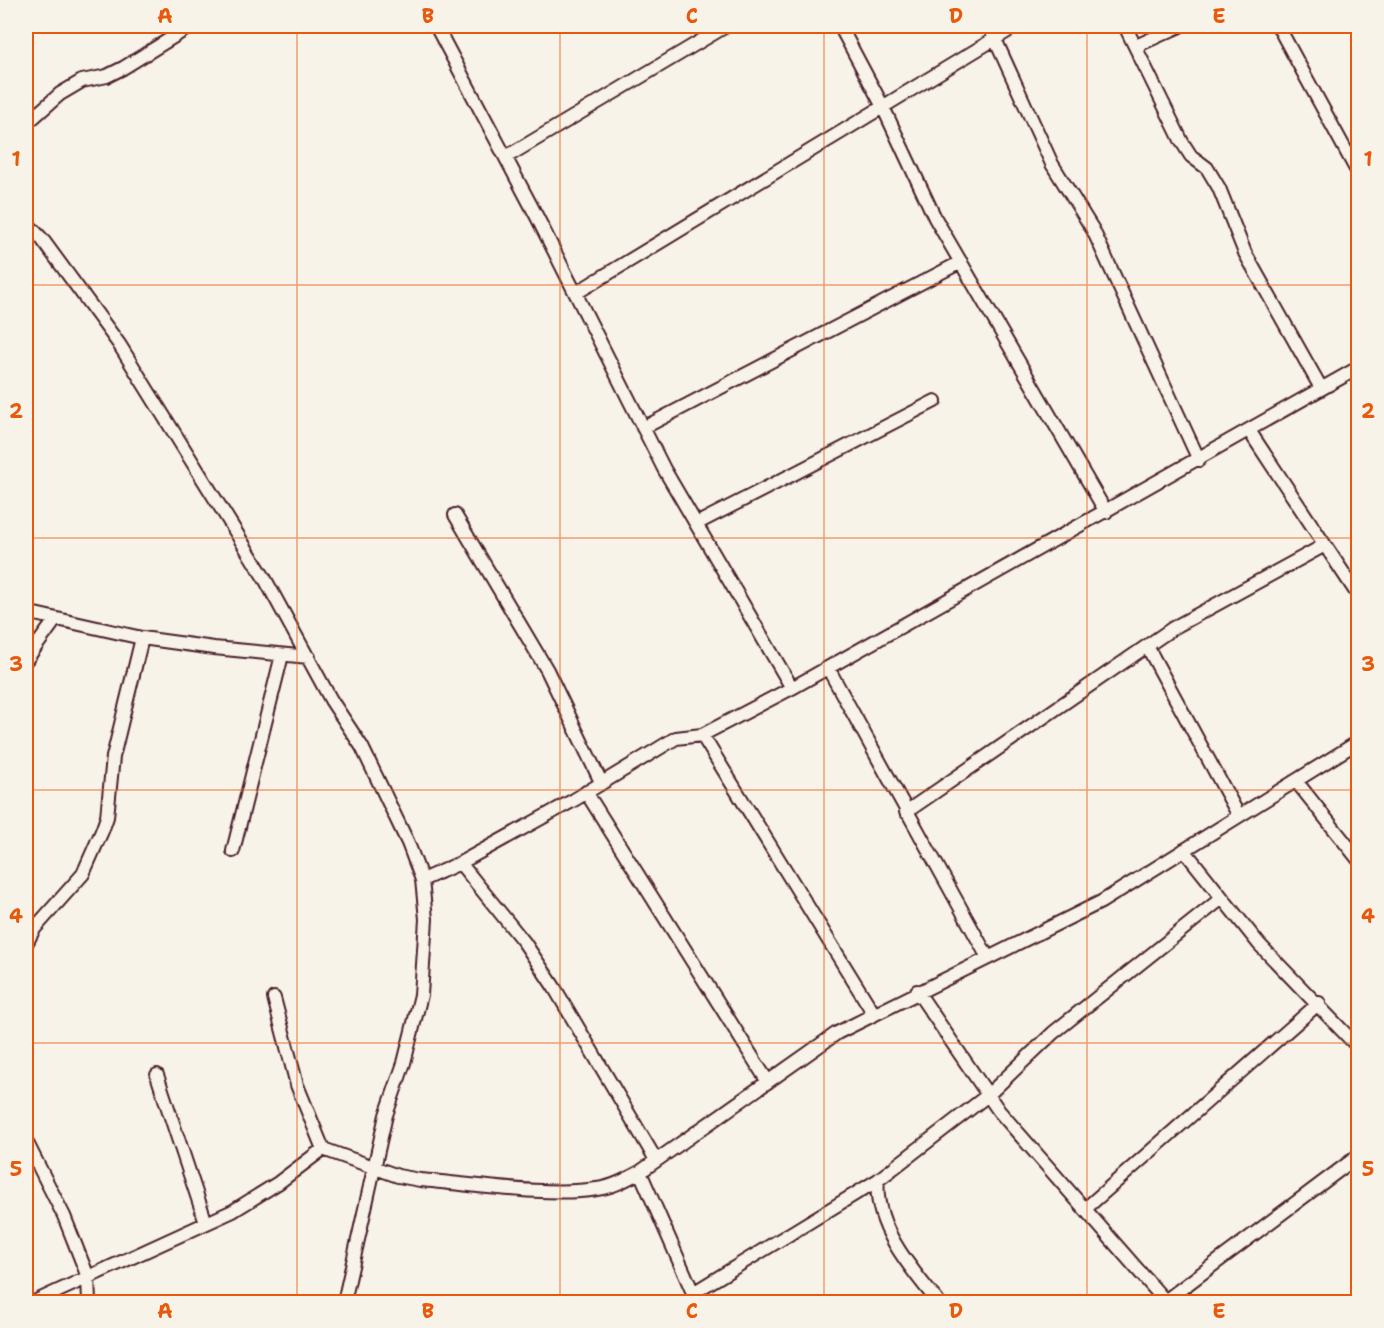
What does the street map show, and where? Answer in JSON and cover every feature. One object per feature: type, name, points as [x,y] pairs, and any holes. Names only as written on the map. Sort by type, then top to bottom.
[{"type":"street","points":[[26,124],[74,86],[123,68],[170,31],[191,26]]},
{"type":"street","points":[[436,26],[506,157],[643,428],[792,688]]},
{"type":"street","points":[[506,157],[726,26]]},
{"type":"street","points":[[840,26],[882,105],[935,218],[1106,512]]},
{"type":"street","points":[[989,26],[1052,164],[1093,230],[1199,460]]},
{"type":"street","points":[[576,293],[882,105],[1016,26]]},
{"type":"street","points":[[1125,26],[1182,142],[1191,156],[1207,168],[1219,188],[1245,253],[1321,388]]},
{"type":"street","points":[[1136,46],[1180,26]]},
{"type":"street","points":[[1278,26],[1359,172]]},
{"type":"street","points":[[26,222],[42,239],[119,344],[265,579],[331,700],[362,747],[408,843],[422,880],[426,919],[421,995],[374,1167],[344,1302]]},
{"type":"street","points":[[643,428],[961,262]]},
{"type":"street","points":[[422,880],[460,863],[676,738],[702,735],[792,688],[1250,432],[1321,388],[1359,368]]},
{"type":"street","points":[[696,524],[935,401]]},
{"type":"street","points":[[1250,432],[1359,596]]},
{"type":"street","points":[[455,515],[547,669],[602,782]]},
{"type":"street","points":[[906,812],[1173,628],[1325,545]]},
{"type":"street","points":[[26,612],[142,638],[309,657]]},
{"type":"street","points":[[26,660],[56,619]]},
{"type":"street","points":[[26,944],[34,929],[83,874],[102,831],[107,817],[113,757],[142,638]]},
{"type":"street","points":[[1147,646],[1239,816]]},
{"type":"street","points":[[233,851],[282,654]]},
{"type":"street","points":[[828,668],[987,956]]},
{"type":"street","points":[[702,735],[874,1014]]},
{"type":"street","points":[[274,998],[297,1085],[323,1149],[420,1180],[567,1192],[598,1189],[640,1172],[837,1033],[987,956],[1049,930],[1101,902],[1359,742]]},
{"type":"street","points":[[1296,781],[1359,859]]},
{"type":"street","points":[[586,792],[768,1082]]},
{"type":"street","points":[[1184,850],[1259,944],[1359,1047]]},
{"type":"street","points":[[460,863],[524,942],[554,987],[657,1160]]},
{"type":"street","points":[[640,1172],[695,1298],[878,1180],[988,1095],[1053,1033],[1222,897]]},
{"type":"street","points":[[917,991],[988,1095],[1166,1302],[1359,1156]]},
{"type":"street","points":[[1085,1209],[1319,1004]]},
{"type":"street","points":[[158,1075],[206,1223]]},
{"type":"street","points":[[26,1141],[64,1216],[88,1278],[89,1302]]},
{"type":"street","points":[[34,1302],[233,1210],[278,1183],[323,1149]]},
{"type":"street","points":[[878,1180],[879,1204],[891,1236],[938,1302]]}]
